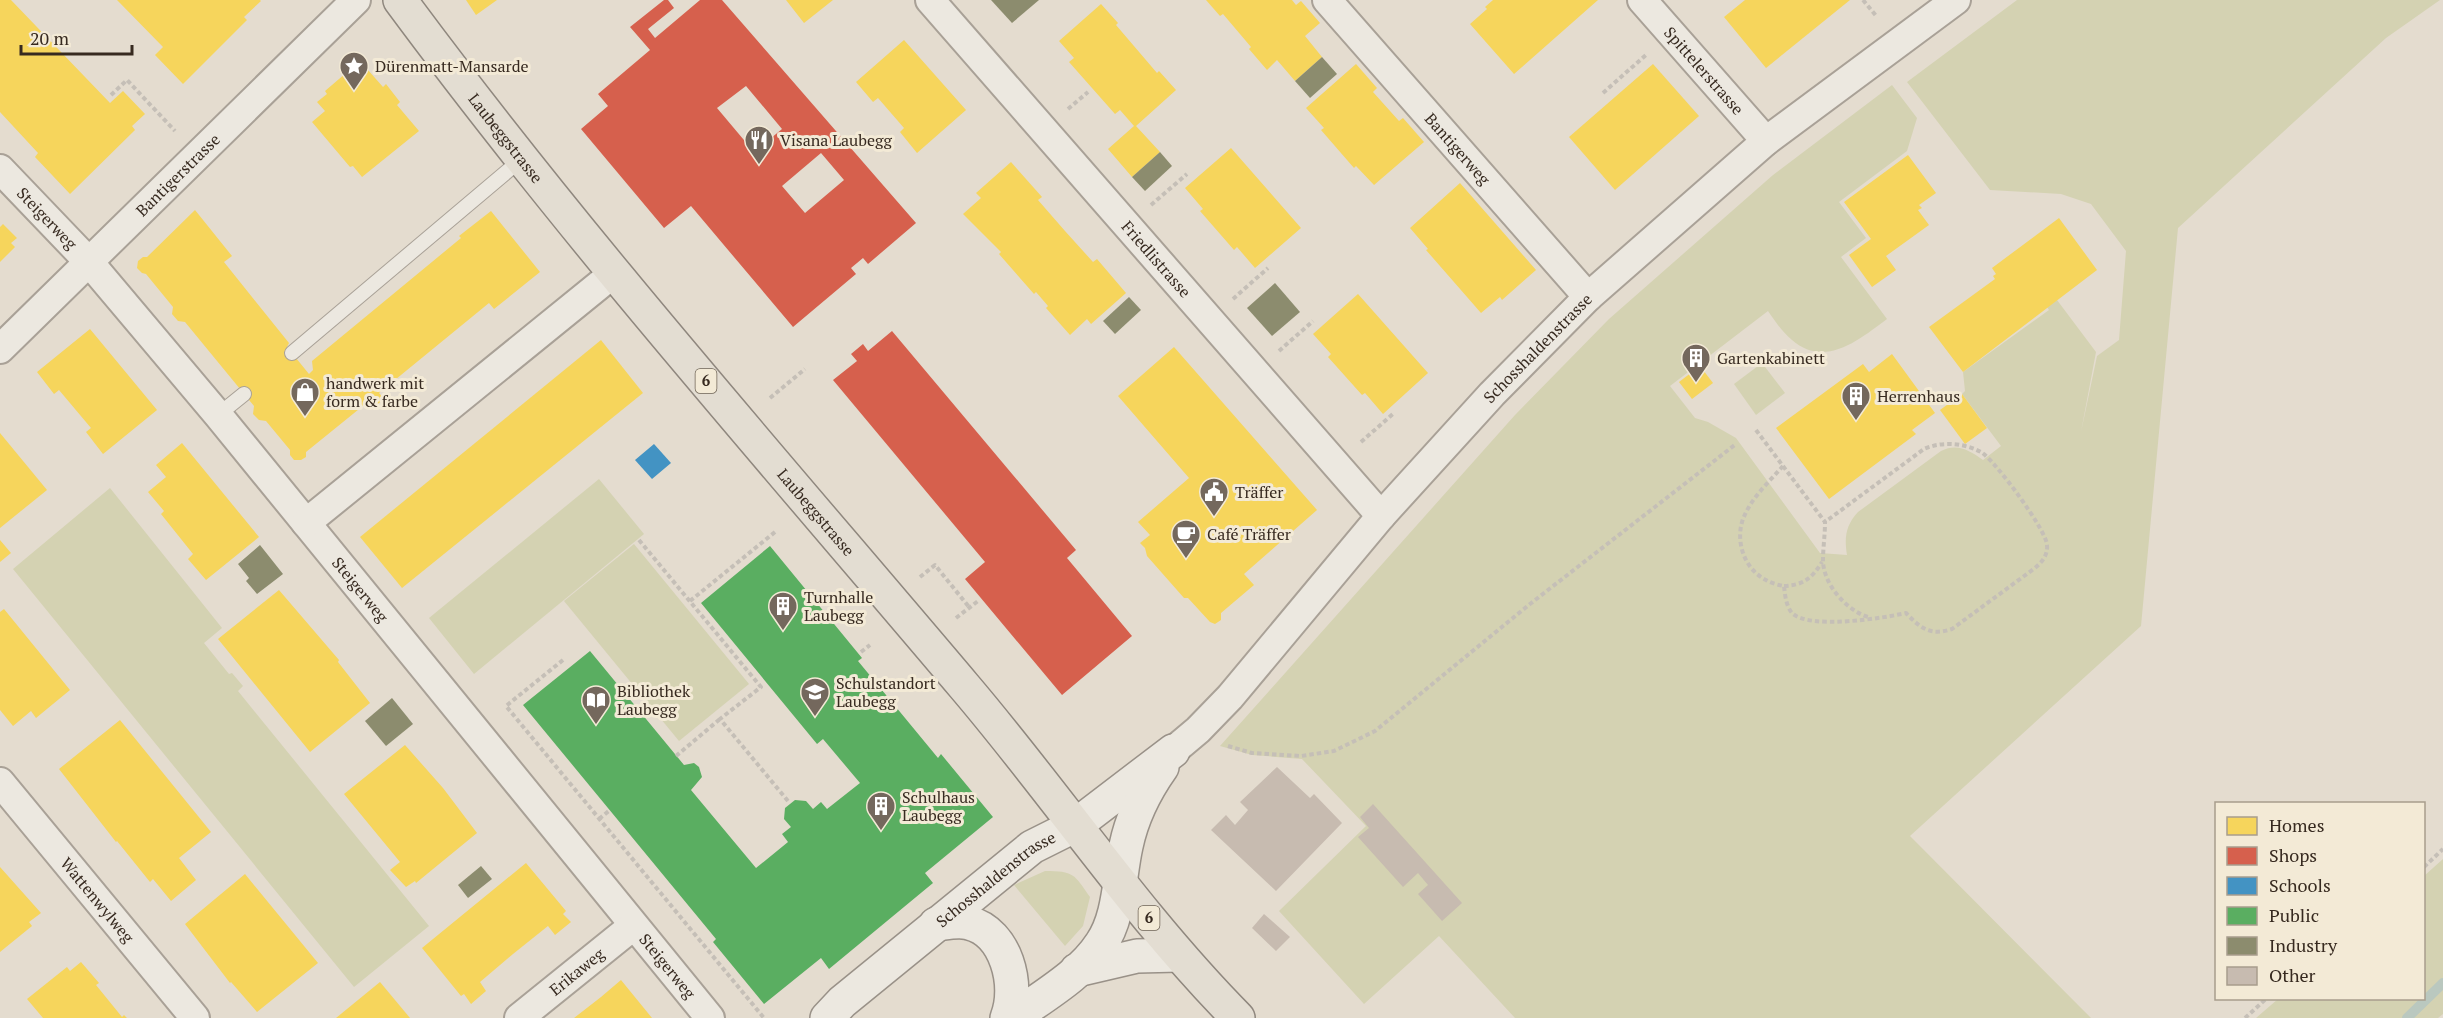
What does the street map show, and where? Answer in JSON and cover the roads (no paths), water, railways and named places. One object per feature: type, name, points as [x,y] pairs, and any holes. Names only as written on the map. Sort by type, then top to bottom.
[{"type":"main road","name":"Laubeggstrasse","points":[[399,0],[614,273],[990,716],[1179,955],[1238,1018]]},
{"type":"street","name":"Bantigerstrasse","points":[[0,349],[357,0]]},
{"type":"street","name":"Friedlistrasse","points":[[930,0],[1381,516]]},
{"type":"street","name":"Bantigerweg","points":[[1327,0],[1588,297]]},
{"type":"street","name":"Spittelerstrasse","points":[[1642,0],[1766,141]]},
{"type":"street","name":"Schosshaldenstrasse","points":[[826,1018],[842,1002],[1032,847],[1076,825],[1198,730],[1230,697],[1381,516],[1492,394],[1588,297],[1766,141],[1956,0]]},
{"type":"street","name":"Steigerweg","points":[[0,169],[89,262],[218,415],[710,1018]]},
{"type":"street","points":[[306,523],[614,273]]},
{"type":"street","name":"Schosshaldenstrasse","points":[[1013,1018],[1077,970],[1091,957],[1107,934],[1126,844],[1136,810],[1152,781],[1173,751]]},
{"type":"street","name":"Wattenwylweg","points":[[0,782],[195,1018]]},
{"type":"street","points":[[936,924],[970,923],[987,930],[996,941],[1011,978],[1011,1003],[1007,1018]]},
{"type":"street","name":"Erikaweg","points":[[519,1018],[633,926]]},
{"type":"street","name":"Schosshaldenstrasse","points":[[1077,970],[1137,956],[1179,955]]},
{"type":"lane","points":[[292,353],[523,158]]},
{"type":"lane","points":[[218,415],[244,394]]},
{"type":"waterway","points":[[2407,1018],[2443,983]]},
{"type":"place","name":"Dürenmatt-Mansarde","points":[[354,92]]},
{"type":"place","name":"Visana Laubegg","points":[[759,166]]},
{"type":"place","name":"Gartenkabinett","points":[[1696,384]]},
{"type":"place","name":"handwerk mit form & farbe","points":[[305,418]]},
{"type":"place","name":"Herrenhaus","points":[[1856,422]]},
{"type":"place","name":"Träffer","points":[[1214,518]]},
{"type":"place","name":"Café Träffer","points":[[1186,560]]},
{"type":"place","name":"Turnhalle Laubegg","points":[[783,632]]},
{"type":"place","name":"Schulstandort Laubegg","points":[[815,718]]},
{"type":"place","name":"Bibliothek Laubegg","points":[[596,726]]},
{"type":"place","name":"Schulhaus Laubegg","points":[[881,832]]}]
